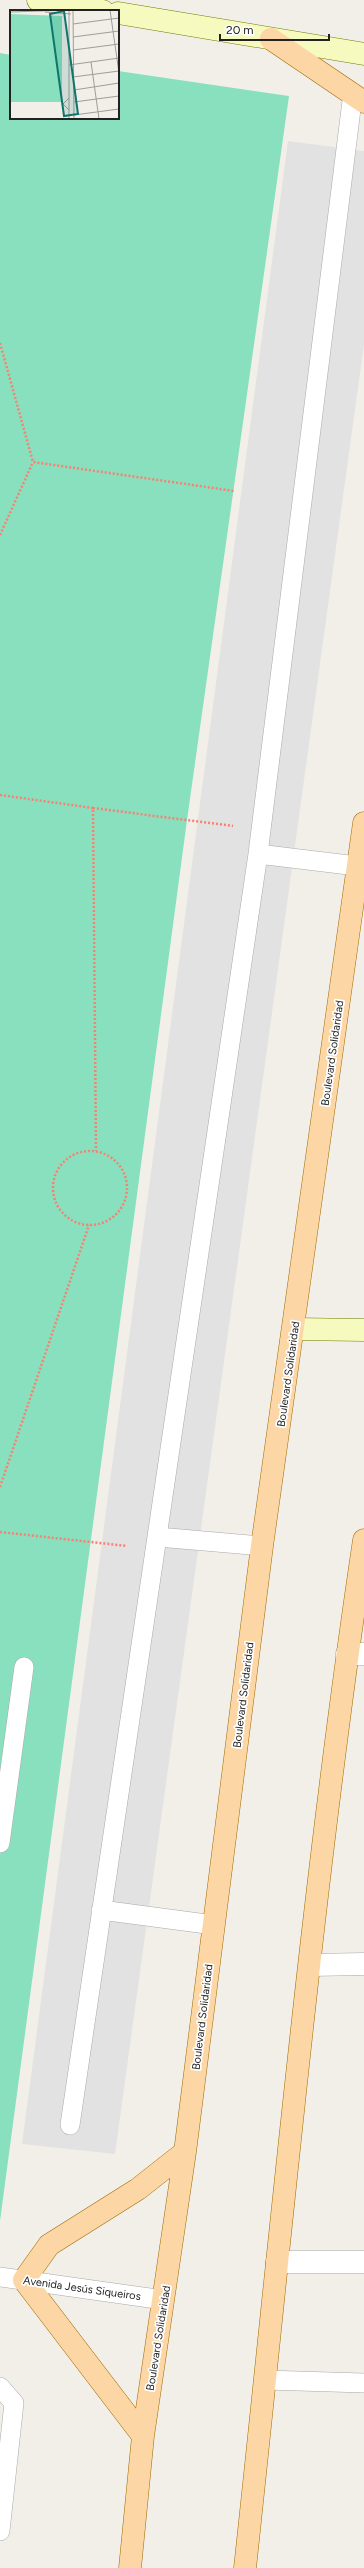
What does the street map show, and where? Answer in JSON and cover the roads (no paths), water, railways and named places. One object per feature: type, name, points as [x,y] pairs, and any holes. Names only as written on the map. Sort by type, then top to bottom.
[{"type":"main road","points":[[38,0],[98,10]]},
{"type":"main road","points":[[119,13],[364,54]]},
{"type":"main road","points":[[271,39],[358,98]]},
{"type":"main road","name":"Boulevard Solidaridad","points":[[130,2568],[143,2436],[185,2152],[262,1546],[294,1329],[364,823]]},
{"type":"main road","points":[[294,1329],[364,1330]]},
{"type":"main road","points":[[245,2568],[277,2262],[311,1965],[355,1654],[364,1540]]},
{"type":"main road","points":[[143,2436],[24,2280],[49,2245],[138,2189],[185,2152]]},
{"type":"street","points":[[311,1965],[364,1964]]},
{"type":"street","points":[[277,2262],[364,2262]]},
{"type":"lane","points":[[70,2125],[101,1910],[158,1544],[258,854],[358,98]]},
{"type":"lane","points":[[258,854],[357,866]]},
{"type":"lane","points":[[158,1544],[262,1546]]},
{"type":"lane","points":[[0,1843],[24,1667]]},
{"type":"lane","points":[[101,1910],[214,1925]]},
{"type":"lane","name":"Avenida Jesús Siqueiros","points":[[0,2277],[164,2300]]},
{"type":"lane","points":[[265,2380],[364,2383]]},
{"type":"lane","points":[[0,2387],[14,2403],[0,2531]]}]
